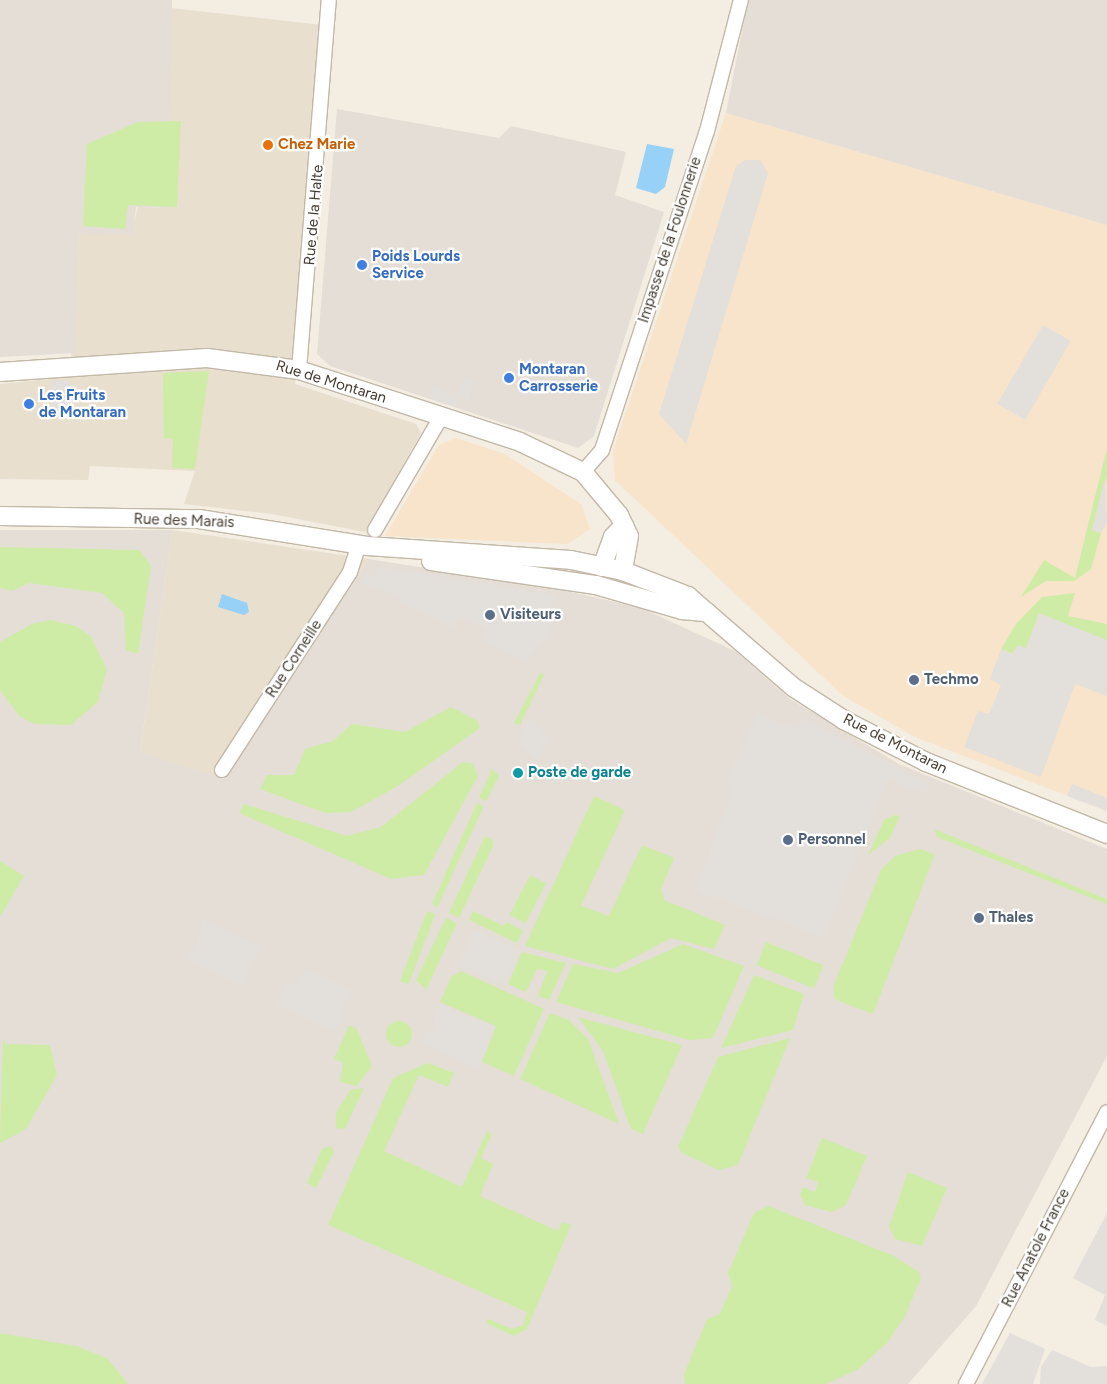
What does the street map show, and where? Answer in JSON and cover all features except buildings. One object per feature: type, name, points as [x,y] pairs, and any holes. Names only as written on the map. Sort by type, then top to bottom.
[{"type":"street","name":"Rue de la Halte","points":[[299,370],[329,0]]},
{"type":"street","name":"Impasse de la Foulonnerie","points":[[583,472],[602,450],[707,131],[741,0]]},
{"type":"street","name":"Rue de Montaran","points":[[0,372],[207,358],[299,370],[520,442],[583,472],[624,525],[630,542],[622,571]]},
{"type":"street","points":[[375,530],[441,417]]},
{"type":"street","name":"Rue des Marais","points":[[0,516],[199,519],[363,546],[430,560],[564,579]]},
{"type":"street","points":[[602,567],[613,537],[624,525]]},
{"type":"street","name":"Rue des Marais","points":[[363,546],[571,560]]},
{"type":"street","name":"Rue Corneille","points":[[222,770],[350,572],[363,546]]},
{"type":"street","name":"Rue de Montaran","points":[[571,560],[622,571],[688,596],[793,687],[844,720],[926,762],[1107,834]]},
{"type":"street","name":"Rue de Montaran","points":[[564,579],[707,612]]},
{"type":"street","name":"Rue Anatole France","points":[[966,1384],[1107,1112]]},
{"type":"shaded area","points":[[0,0],[172,0],[168,208],[136,207],[133,234],[79,233],[75,353],[0,357]]},
{"type":"shaded area","points":[[748,0],[1107,0],[1107,225],[726,113]]},
{"type":"shaded area","points":[[171,8],[322,25],[295,384],[416,424],[421,433],[365,532],[272,514],[184,504],[195,471],[90,466],[88,480],[0,479],[0,384],[70,377],[79,232],[131,234],[138,207],[168,208]]},
{"type":"shaded area","points":[[337,109],[499,138],[511,126],[626,152],[615,195],[664,212],[594,436],[578,448],[330,366],[317,354]]},
{"type":"shaded area","points":[[726,113],[1107,225],[1107,811],[915,737],[842,695],[615,480],[613,451]]},
{"type":"shaded area","points":[[746,160],[760,160],[768,173],[686,444],[659,414],[736,166]]},
{"type":"shaded area","points":[[1043,325],[1071,341],[1025,420],[998,404]]},
{"type":"shaded area","points":[[464,377],[474,380],[469,399],[458,396],[455,406],[429,398],[433,387],[458,395]]},
{"type":"shaded area","points":[[65,380],[71,385],[73,409],[53,410],[50,381]]},
{"type":"shaded area","points":[[456,438],[505,454],[581,504],[590,529],[567,544],[385,536],[439,445]]},
{"type":"shaded area","points":[[1105,477],[1107,523],[1101,533],[1092,530]]},
{"type":"shaded area","points":[[0,530],[172,530],[140,752],[225,779],[369,559],[558,589],[641,608],[735,651],[790,699],[899,764],[1107,849],[1107,1056],[976,1306],[908,1384],[0,1384]]},
{"type":"shaded area","points":[[172,530],[369,559],[225,779],[140,753]]},
{"type":"shaded area","name":"Visiteurs","points":[[378,567],[554,595],[552,606],[557,613],[546,638],[525,661],[481,640],[486,630],[458,617],[452,628],[398,602],[401,595],[362,585],[365,574],[376,576]]},
{"type":"shaded area","points":[[1039,613],[1107,640],[1107,696],[1075,684],[1041,777],[964,747],[978,711],[989,714],[1001,685],[990,679],[1001,649],[1012,654],[1018,645],[1026,648]]},
{"type":"shaded area","name":"Personnel","points":[[758,714],[796,729],[804,718],[929,784],[925,794],[888,778],[826,934],[821,936],[700,892],[698,885],[731,792],[727,780]]},
{"type":"shaded area","points":[[530,718],[548,737],[537,761],[519,742]]},
{"type":"shaded area","points":[[1072,784],[1107,798],[1107,811],[1067,796]]},
{"type":"shaded area","points":[[202,920],[262,948],[249,965],[244,987],[186,960],[198,942]]},
{"type":"shaded area","points":[[474,930],[521,951],[507,981],[501,984],[459,964]]},
{"type":"shaded area","points":[[305,968],[355,991],[341,1007],[342,1017],[335,1032],[276,1005],[283,991],[290,984],[296,986]]},
{"type":"shaded area","points":[[439,1004],[495,1027],[478,1068],[423,1042],[425,1033],[436,1028],[433,1017]]},
{"type":"shaded area","points":[[1107,1213],[1107,1326],[1095,1320],[1105,1295],[1073,1278]]},
{"type":"shaded area","points":[[1010,1333],[1045,1349],[1033,1384],[982,1384]]},
{"type":"shaded area","points":[[1052,1350],[1091,1367],[1107,1366],[1107,1384],[1040,1384],[1041,1367]]},
{"type":"green space","points":[[181,121],[177,207],[128,205],[125,229],[83,226],[87,144],[138,122]]},
{"type":"green space","points":[[209,371],[195,469],[172,468],[173,439],[164,438],[163,373]]},
{"type":"green space","points":[[1107,448],[1107,478],[1092,530],[1101,533],[1091,569],[1074,581],[1046,581],[1021,597],[1044,560],[1075,578]]},
{"type":"green space","points":[[0,547],[139,550],[151,566],[138,654],[126,650],[124,613],[102,593],[29,583],[12,591],[0,588]]},
{"type":"green space","points":[[1075,593],[1068,616],[1107,624],[1107,641],[1026,648],[1013,654],[1001,649],[1016,624],[1042,597]]},
{"type":"green space","points":[[50,620],[76,626],[91,637],[107,669],[98,702],[71,725],[35,724],[19,716],[0,690],[0,642],[32,624]]},
{"type":"green space","points":[[540,673],[544,675],[520,725],[514,723]]},
{"type":"green space","points":[[451,707],[478,721],[480,728],[398,786],[351,812],[325,813],[260,789],[267,775],[294,775],[305,749],[333,741],[352,724],[405,732]]},
{"type":"green space","points":[[463,762],[473,764],[478,776],[424,875],[391,879],[239,813],[244,804],[347,836],[381,827]]},
{"type":"green space","points":[[492,769],[499,776],[486,801],[479,798]]},
{"type":"green space","points":[[594,796],[625,810],[581,906],[609,916],[642,845],[674,858],[661,889],[664,900],[725,925],[714,949],[671,938],[613,969],[525,946]]},
{"type":"green space","points":[[477,803],[484,806],[437,908],[432,904]]},
{"type":"green space","points":[[895,815],[900,816],[890,838],[868,855],[884,820]]},
{"type":"green space","points":[[934,829],[1107,899],[1107,904],[937,837]]},
{"type":"green space","points":[[485,836],[492,839],[493,846],[459,918],[449,913]]},
{"type":"green space","points":[[920,849],[935,854],[873,1014],[839,1001],[834,998],[834,985],[881,870],[895,856]]},
{"type":"green space","points":[[0,861],[24,876],[0,917]]},
{"type":"green space","points":[[530,875],[546,883],[526,923],[510,915]]},
{"type":"green space","points":[[427,911],[435,914],[409,984],[400,981]]},
{"type":"green space","points":[[473,911],[504,926],[506,922],[523,930],[517,943],[469,920]]},
{"type":"green space","points":[[446,918],[457,923],[426,990],[416,980]]},
{"type":"green space","points":[[766,942],[823,965],[814,988],[757,965]]},
{"type":"green space","points":[[683,944],[744,966],[713,1038],[689,1040],[556,1002],[573,964],[618,973]]},
{"type":"green space","points":[[522,952],[566,963],[549,1000],[538,996],[547,971],[537,969],[526,992],[508,984]]},
{"type":"green space","points":[[461,971],[544,1009],[514,1076],[482,1062],[496,1026],[440,1002],[451,977]]},
{"type":"green space","points":[[754,975],[804,994],[793,1030],[721,1048]]},
{"type":"green space","points":[[550,1013],[569,1020],[588,1039],[619,1124],[520,1079]]},
{"type":"green space","points":[[578,1017],[682,1045],[643,1134],[631,1129],[603,1051]]},
{"type":"green space","points":[[399,1021],[408,1025],[412,1034],[408,1043],[399,1047],[390,1043],[386,1034],[390,1025]]},
{"type":"green space","points":[[349,1025],[357,1029],[372,1066],[357,1086],[340,1082],[343,1062],[334,1059]]},
{"type":"green space","points":[[3,1038],[5,1044],[50,1045],[57,1075],[26,1129],[0,1143]]},
{"type":"green space","points":[[790,1038],[738,1165],[719,1170],[682,1153],[678,1147],[718,1057]]},
{"type":"green space","points":[[428,1063],[454,1073],[448,1087],[419,1075],[384,1151],[462,1187],[487,1131],[492,1134],[481,1158],[493,1164],[480,1196],[558,1231],[562,1222],[571,1225],[527,1329],[513,1336],[486,1323],[488,1319],[512,1329],[523,1325],[527,1312],[328,1225],[393,1078]]},
{"type":"green space","points":[[364,1088],[345,1129],[336,1128],[336,1113],[350,1090]]},
{"type":"green space","points":[[822,1138],[867,1156],[846,1205],[832,1212],[805,1205],[800,1195],[803,1187],[815,1192],[818,1182],[806,1178]]},
{"type":"green space","points":[[331,1146],[334,1152],[316,1188],[307,1183],[322,1149]]},
{"type":"green space","points":[[908,1172],[947,1188],[922,1246],[895,1239],[889,1227]]},
{"type":"green space","points":[[768,1206],[892,1255],[919,1272],[921,1278],[905,1316],[887,1343],[857,1370],[826,1384],[685,1384],[684,1374],[707,1319],[720,1314],[732,1286],[728,1273],[754,1213]]},
{"type":"green space","points":[[0,1333],[76,1346],[107,1358],[128,1384],[0,1384]]},
{"type":"water","points":[[647,144],[674,149],[665,187],[656,194],[636,188]]},
{"type":"water","points":[[222,594],[247,603],[249,612],[244,615],[218,607]]},
{"type":"place","name":"Chez Marie","points":[[268,145]]},
{"type":"place","name":"Poids Lourds Service","points":[[362,265]]},
{"type":"place","name":"Montaran Carrosserie","points":[[509,378]]},
{"type":"place","name":"Les Fruits de Montaran","points":[[29,404]]},
{"type":"place","name":"Visiteurs","points":[[490,615]]},
{"type":"place","name":"Techmo","points":[[914,680]]},
{"type":"place","name":"Poste de garde","points":[[518,773]]},
{"type":"place","name":"Personnel","points":[[788,840]]},
{"type":"place","name":"Thales","points":[[979,918]]}]
